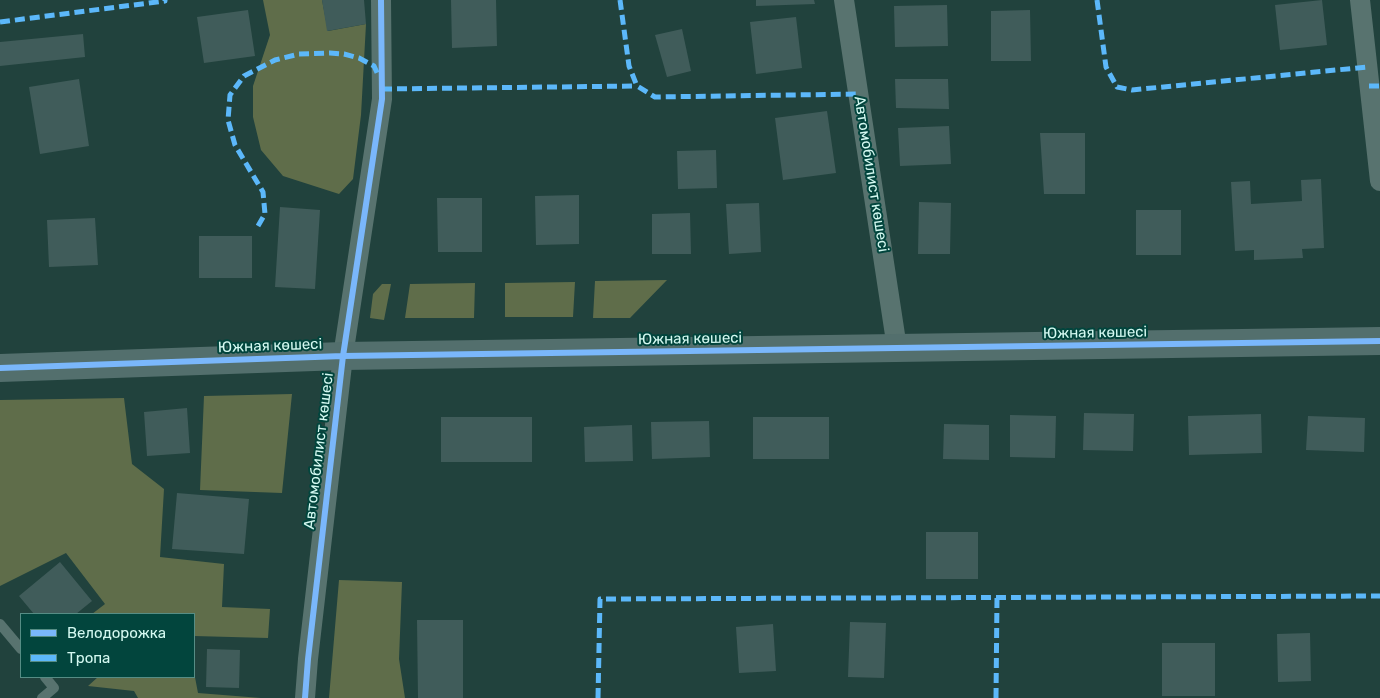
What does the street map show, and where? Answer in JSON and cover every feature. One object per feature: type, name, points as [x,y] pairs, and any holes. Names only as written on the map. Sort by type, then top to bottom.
[{"type":"street","name":"Автомобилист көшесі","points":[[305,698],[343,356],[382,99],[380,0]]},
{"type":"street","name":"Автомобилист көшесі","points":[[844,0],[897,348]]},
{"type":"street","points":[[1360,0],[1380,181]]},
{"type":"street","name":"Южная көшесі","points":[[0,368],[343,356],[1380,341]]},
{"type":"lane","points":[[0,624],[20,648]]},
{"type":"lane","points":[[42,698],[54,688],[46,678]]},
{"type":"green space","points":[[263,0],[322,0],[328,31],[366,24],[361,115],[353,179],[339,194],[283,176],[261,150],[253,117],[253,86],[270,35]]},
{"type":"green space","points":[[667,280],[630,318],[593,318],[595,281]]},
{"type":"green space","points":[[575,282],[573,317],[505,317],[505,283]]},
{"type":"green space","points":[[475,283],[474,318],[405,318],[410,284]]},
{"type":"green space","points":[[382,284],[391,284],[384,320],[370,318],[373,294]]},
{"type":"green space","points":[[292,394],[282,493],[200,490],[204,396]]},
{"type":"green space","points":[[124,398],[132,464],[164,489],[160,557],[224,564],[222,607],[270,609],[268,638],[195,636],[195,613],[93,613],[105,604],[66,553],[0,586],[0,400]]},
{"type":"green space","points":[[339,580],[402,582],[399,659],[405,698],[329,698]]},
{"type":"green space","points":[[195,677],[198,693],[261,698],[138,698],[134,691],[88,686],[97,678]]},
{"type":"building","points":[[322,0],[364,0],[366,24],[327,31]]},
{"type":"building","points":[[451,0],[496,0],[497,46],[452,48]]},
{"type":"building","points":[[756,0],[814,0],[815,4],[756,6]]},
{"type":"building","points":[[1322,0],[1327,45],[1280,50],[1275,5]]},
{"type":"building","points":[[947,5],[948,46],[895,47],[894,6]]},
{"type":"building","points":[[248,10],[255,56],[204,63],[197,17]]},
{"type":"building","points":[[1030,10],[1031,61],[991,61],[991,11]]},
{"type":"building","points":[[796,17],[802,68],[756,74],[750,22]]},
{"type":"building","points":[[682,29],[691,71],[667,77],[655,35]]},
{"type":"building","points":[[83,34],[85,57],[0,66],[0,42]]},
{"type":"building","points":[[79,79],[89,146],[40,154],[29,87]]},
{"type":"building","points":[[895,79],[948,79],[949,109],[896,108]]},
{"type":"building","points":[[827,111],[836,173],[783,180],[775,118]]},
{"type":"building","points":[[949,126],[951,164],[900,166],[898,128]]},
{"type":"building","points":[[1040,133],[1085,133],[1085,194],[1044,194]]},
{"type":"building","points":[[716,150],[717,188],[678,189],[677,151]]},
{"type":"building","points":[[1321,179],[1324,248],[1302,249],[1303,258],[1254,260],[1254,250],[1235,251],[1231,182],[1250,181],[1251,204],[1302,201],[1301,180]]},
{"type":"building","points":[[579,195],[579,244],[536,245],[535,196]]},
{"type":"building","points":[[437,198],[482,198],[482,252],[438,252]]},
{"type":"building","points":[[919,202],[951,203],[950,254],[918,254]]},
{"type":"building","points":[[759,203],[761,252],[729,254],[726,204]]},
{"type":"building","points":[[280,207],[320,210],[315,289],[275,287]]},
{"type":"building","points":[[1136,210],[1181,210],[1181,255],[1136,255]]},
{"type":"building","points":[[690,213],[691,254],[652,254],[652,214]]},
{"type":"building","points":[[95,218],[98,265],[49,267],[47,220]]},
{"type":"building","points":[[199,236],[252,236],[252,278],[199,278]]},
{"type":"building","points":[[187,408],[190,453],[147,456],[144,412]]},
{"type":"building","points":[[1084,413],[1134,414],[1133,451],[1083,450]]},
{"type":"building","points":[[1261,414],[1262,453],[1189,455],[1188,416]]},
{"type":"building","points":[[1010,415],[1056,416],[1055,458],[1010,457]]},
{"type":"building","points":[[1308,416],[1365,418],[1364,452],[1306,450]]},
{"type":"building","points":[[441,417],[532,417],[532,462],[441,462]]},
{"type":"building","points":[[753,417],[829,417],[829,459],[753,459]]},
{"type":"building","points":[[709,421],[710,457],[652,459],[651,422]]},
{"type":"building","points":[[944,424],[989,425],[989,460],[943,459]]},
{"type":"building","points":[[632,425],[633,461],[585,462],[584,427]]},
{"type":"building","points":[[177,493],[249,499],[244,554],[172,549]]},
{"type":"building","points":[[926,532],[978,532],[978,579],[926,579]]},
{"type":"building","points":[[60,562],[92,601],[77,613],[33,613],[19,596]]},
{"type":"building","points":[[417,620],[463,620],[463,698],[418,698]]},
{"type":"building","points":[[850,622],[886,623],[884,678],[848,677]]},
{"type":"building","points":[[773,624],[776,671],[739,673],[736,627]]},
{"type":"building","points":[[1310,633],[1311,681],[1278,682],[1277,634]]},
{"type":"building","points":[[1162,643],[1215,643],[1215,696],[1162,696]]},
{"type":"building","points":[[207,649],[240,650],[239,688],[206,687]]},
{"type":"marked path","points":[[0,22],[165,0]]},
{"type":"marked path","points":[[620,0],[629,66],[637,86],[655,97],[859,94]]},
{"type":"marked path","points":[[1097,0],[1106,67],[1117,87],[1132,90],[1367,67]]},
{"type":"marked path","points":[[258,226],[265,214],[263,192],[235,145],[228,120],[230,95],[244,76],[275,60],[299,54],[330,53],[359,58],[374,66],[379,77]]},
{"type":"marked path","points":[[382,89],[637,86]]},
{"type":"marked path","points":[[1369,86],[1380,86]]},
{"type":"marked path","points":[[598,698],[600,599],[1380,596]]},
{"type":"marked path","points":[[996,698],[997,597]]},
{"type":"cycle path","points":[[305,698],[343,356],[382,99],[381,0]]},
{"type":"cycle path","points":[[0,368],[343,356],[1380,341]]}]
